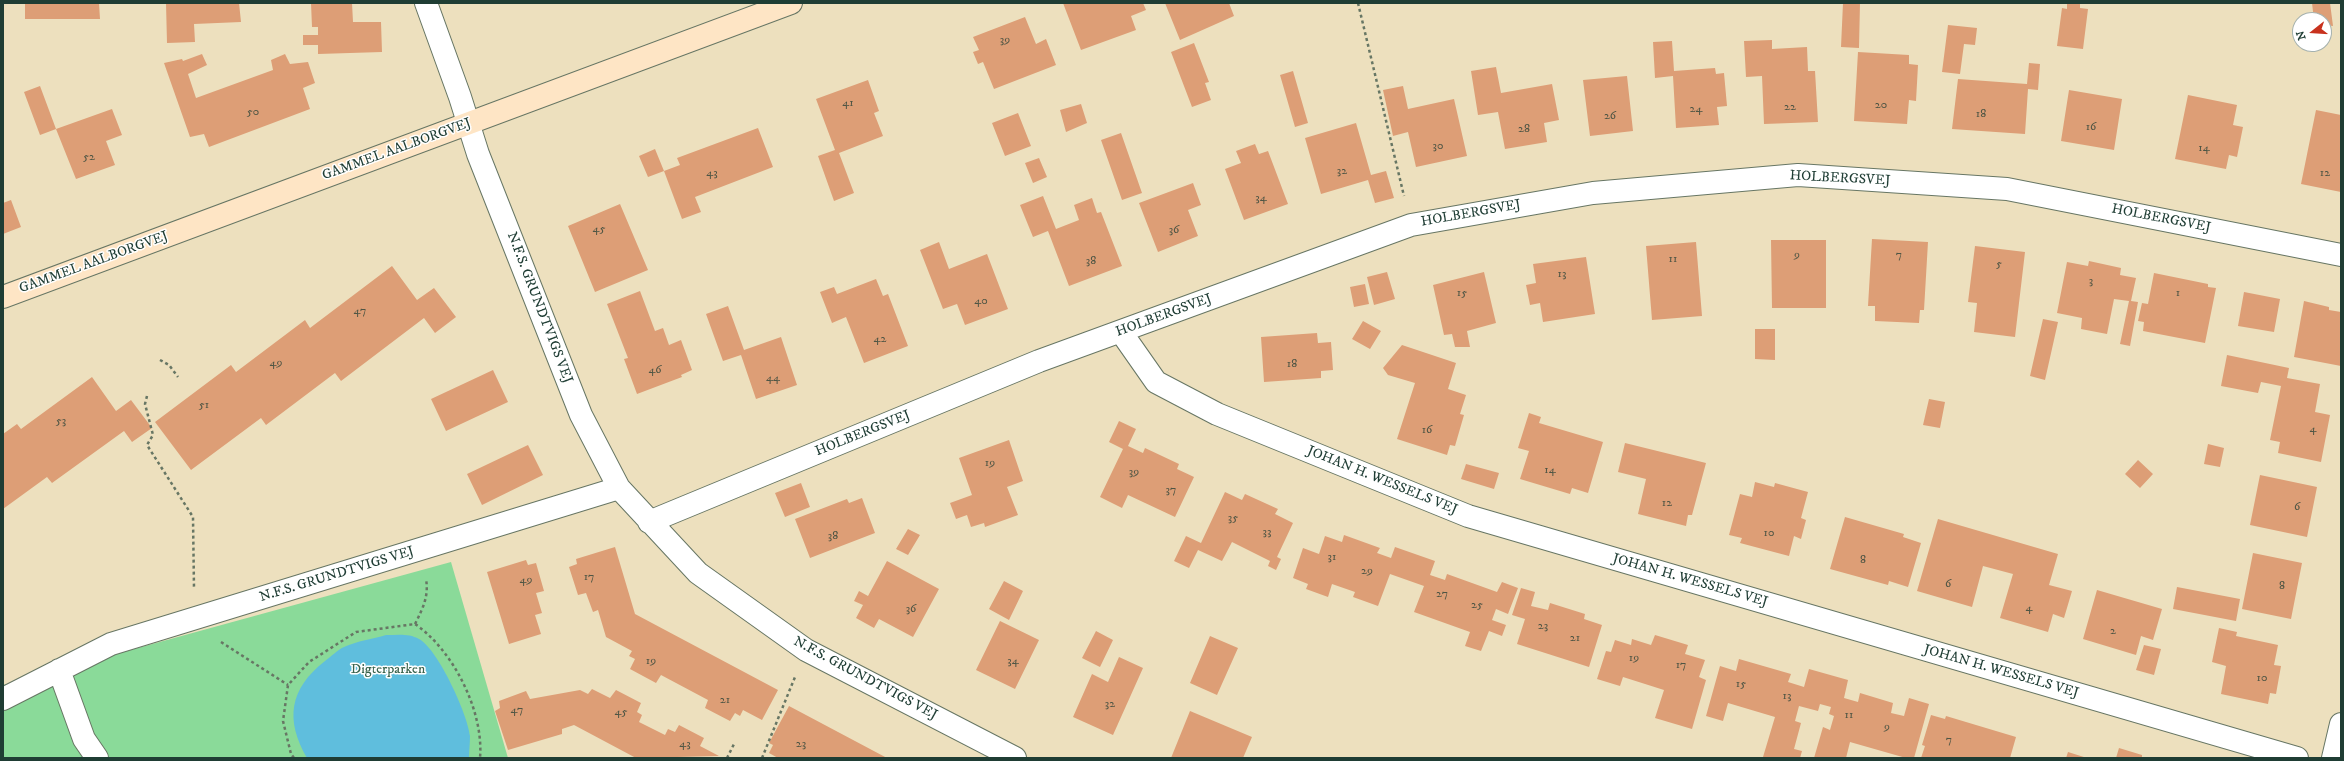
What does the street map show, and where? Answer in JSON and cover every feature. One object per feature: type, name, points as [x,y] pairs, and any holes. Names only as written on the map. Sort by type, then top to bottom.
[{"type":"street","name":"N.F.S. GRUNDTVIGS VEJ","points":[[426,3],[469,124],[478,154],[581,416],[619,488],[698,573],[806,650],[1015,758]]},
{"type":"street","name":"GAMMEL AALBORGVEJ","points":[[3,297],[791,3]]},
{"type":"street","name":"HOLBERGSVEJ","points":[[649,522],[1039,362],[1411,225],[1592,193],[1798,175],[2007,189],[2341,255]]},
{"type":"street","name":"JOHAN H. WESSELS VEJ","points":[[1121,332],[1156,382],[1217,414],[1468,516],[2297,758]]},
{"type":"street","name":"N.F.S. GRUNDTVIGS VEJ","points":[[3,699],[111,644],[619,488]]},
{"type":"street","points":[[59,670],[84,739],[97,758]]},
{"type":"street","points":[[2334,758],[2341,724]]},
{"type":"path","points":[[1358,3],[1411,225]]},
{"type":"path","points":[[160,360],[169,365],[178,377]]},
{"type":"path","points":[[147,396],[145,404],[153,435],[147,445],[192,517],[192,578],[197,618],[213,637],[288,685]]},
{"type":"path","points":[[415,624],[425,605],[428,590],[423,548]]},
{"type":"path","points":[[294,758],[291,754],[283,721],[288,685],[310,662],[356,632],[415,624],[429,633],[456,669],[469,696],[481,742],[480,758]]},
{"type":"path","points":[[762,758],[806,650]]},
{"type":"path","points":[[727,758],[734,744]]},
{"type":"green space","name":"Digterparken","points":[[451,562],[508,758],[3,758],[3,685]]},
{"type":"water","points":[[386,635],[415,637],[427,645],[435,655],[451,683],[464,713],[470,736],[469,758],[307,758],[295,731],[294,718],[294,706],[304,683],[313,672],[341,648]]},
{"type":"building","points":[[99,3],[100,19],[25,19],[25,4]]},
{"type":"building","points":[[166,3],[239,3],[241,22],[194,24],[195,42],[167,43]]},
{"type":"building","points":[[311,3],[352,3],[353,22],[381,22],[382,52],[318,54],[318,45],[303,45],[303,35],[318,35],[318,27],[312,27]]},
{"type":"building","points":[[1063,3],[1143,3],[1146,10],[1131,16],[1136,30],[1081,50]]},
{"type":"building","points":[[1165,3],[1229,3],[1234,16],[1180,40]]},
{"type":"building","points":[[1843,3],[1860,3],[1859,48],[1841,47]]},
{"type":"building","points":[[2067,3],[2080,3],[2080,8],[2088,9],[2083,49],[2057,46],[2062,8],[2067,9]]},
{"type":"building","points":[[2312,3],[2330,3],[2331,12],[2313,12]]},
{"type":"building","points":[[1025,17],[1036,44],[1046,39],[1056,65],[994,89],[983,62],[978,64],[973,52],[979,50],[973,37]]},
{"type":"building","points":[[1948,25],[1977,28],[1975,45],[1964,44],[1960,74],[1942,72]]},
{"type":"building","points":[[1772,40],[1772,49],[1807,47],[1808,71],[1815,71],[1818,122],[1764,124],[1762,76],[1746,77],[1744,41]]},
{"type":"building","points":[[1672,41],[1674,71],[1715,68],[1716,74],[1724,73],[1727,106],[1717,107],[1719,125],[1676,128],[1673,76],[1655,78],[1653,42]]},
{"type":"building","points":[[1194,43],[1209,82],[1205,83],[1211,100],[1192,107],[1171,52]]},
{"type":"building","points":[[1858,52],[1909,55],[1909,64],[1918,65],[1916,101],[1909,100],[1907,124],[1854,121]]},
{"type":"building","points":[[202,54],[207,65],[188,74],[196,98],[273,70],[271,60],[285,54],[290,64],[308,62],[315,83],[303,88],[310,109],[209,147],[204,134],[190,137],[164,63],[182,59],[183,61]]},
{"type":"building","points":[[2029,63],[2040,64],[2038,90],[2028,89],[2025,134],[1952,129],[1958,79],[2027,84]]},
{"type":"building","points":[[1496,67],[1501,93],[1552,84],[1559,120],[1544,123],[1547,142],[1505,149],[1498,112],[1478,115],[1471,71]]},
{"type":"building","points":[[1293,71],[1308,123],[1295,127],[1280,75]]},
{"type":"building","points":[[1627,76],[1633,131],[1590,136],[1583,80]]},
{"type":"building","points":[[868,80],[879,111],[874,113],[883,136],[839,153],[854,193],[834,201],[818,156],[835,150],[816,99]]},
{"type":"building","points":[[40,86],[56,129],[40,135],[24,92]]},
{"type":"building","points":[[1403,86],[1408,109],[1454,99],[1467,156],[1416,167],[1408,132],[1393,136],[1383,90]]},
{"type":"building","points":[[2069,90],[2122,99],[2114,150],[2061,141]]},
{"type":"building","points":[[2188,95],[2237,105],[2233,125],[2243,127],[2237,157],[2229,155],[2226,169],[2175,159]]},
{"type":"building","points":[[1081,104],[1087,123],[1066,132],[1060,110]]},
{"type":"building","points":[[112,109],[122,135],[106,141],[115,165],[76,179],[56,129]]},
{"type":"building","points":[[2316,110],[2341,115],[2341,192],[2301,184]]},
{"type":"building","points":[[1018,113],[1031,146],[1005,156],[992,123]]},
{"type":"building","points":[[1356,123],[1371,175],[1386,171],[1394,198],[1375,203],[1368,180],[1321,194],[1305,138]]},
{"type":"building","points":[[758,128],[773,167],[695,197],[701,212],[682,219],[664,171],[680,165],[677,158]]},
{"type":"building","points":[[1121,133],[1142,193],[1122,200],[1101,140]]},
{"type":"building","points":[[1255,144],[1259,154],[1268,151],[1288,204],[1244,220],[1225,169],[1241,163],[1236,151]]},
{"type":"building","points":[[655,149],[664,171],[648,177],[639,156]]},
{"type":"building","points":[[1039,158],[1047,177],[1033,183],[1025,163]]},
{"type":"building","points":[[1193,183],[1201,205],[1188,210],[1198,236],[1158,252],[1139,203]]},
{"type":"building","points":[[1043,196],[1056,229],[1079,220],[1074,205],[1092,198],[1097,213],[1101,212],[1122,266],[1069,286],[1048,231],[1033,237],[1020,205]]},
{"type":"building","points":[[11,200],[21,227],[3,234],[3,203]]},
{"type":"building","points":[[620,204],[648,270],[595,292],[568,226]]},
{"type":"building","points":[[1872,239],[1928,242],[1924,310],[1920,310],[1919,323],[1875,321],[1875,306],[1868,306]]},
{"type":"building","points":[[1771,240],[1826,240],[1826,308],[1772,308]]},
{"type":"building","points":[[939,242],[949,269],[987,254],[1008,309],[965,325],[957,304],[943,309],[920,250]]},
{"type":"building","points":[[1696,242],[1702,316],[1652,320],[1646,246]]},
{"type":"building","points":[[1975,246],[2025,252],[2015,337],[1974,332],[1977,303],[1968,302]]},
{"type":"building","points":[[1586,257],[1595,314],[1543,322],[1540,303],[1530,305],[1526,285],[1536,283],[1533,264]]},
{"type":"building","points":[[2089,261],[2121,268],[2120,275],[2136,278],[2131,301],[2138,302],[2130,346],[2120,344],[2129,301],[2114,299],[2107,334],[2081,329],[2082,318],[2057,313],[2067,262],[2088,266]]},
{"type":"building","points":[[392,266],[417,300],[434,288],[456,317],[435,333],[424,318],[341,381],[335,373],[266,425],[261,418],[191,470],[155,422],[231,365],[236,372],[305,320],[310,328]]},
{"type":"building","points":[[1387,272],[1395,299],[1374,305],[1367,277]]},
{"type":"building","points":[[1484,272],[1496,323],[1467,331],[1470,347],[1455,347],[1452,334],[1444,335],[1433,285]]},
{"type":"building","points":[[2154,273],[2208,284],[2208,287],[2216,288],[2205,343],[2143,331],[2144,322],[2138,321],[2142,303],[2148,304]]},
{"type":"building","points":[[876,279],[883,296],[888,294],[908,346],[864,363],[846,317],[832,323],[820,292],[834,287],[837,294]]},
{"type":"building","points":[[1365,284],[1369,304],[1354,307],[1350,287]]},
{"type":"building","points":[[640,291],[655,331],[663,328],[669,345],[681,340],[692,370],[681,375],[682,377],[637,394],[624,359],[628,358],[607,304]]},
{"type":"building","points":[[2244,292],[2280,299],[2274,332],[2238,326]]},
{"type":"building","points":[[2304,301],[2329,307],[2329,310],[2341,312],[2341,366],[2294,357]]},
{"type":"building","points":[[728,306],[744,350],[781,337],[797,385],[756,399],[741,355],[723,361],[706,314]]},
{"type":"building","points":[[2043,319],[2058,322],[2045,380],[2030,376]]},
{"type":"building","points":[[1363,321],[1381,331],[1370,349],[1352,339]]},
{"type":"building","points":[[1755,329],[1775,329],[1775,360],[1755,359]]},
{"type":"building","points":[[1317,333],[1318,343],[1331,342],[1333,370],[1321,371],[1321,378],[1264,382],[1261,337]]},
{"type":"building","points":[[1402,345],[1456,363],[1448,389],[1466,395],[1460,414],[1464,415],[1455,446],[1450,445],[1447,455],[1397,439],[1415,383],[1388,375],[1383,368]]},
{"type":"building","points":[[2227,355],[2289,368],[2287,378],[2320,384],[2315,412],[2330,415],[2321,462],[2278,453],[2280,442],[2270,440],[2281,386],[2261,382],[2258,393],[2221,386]]},
{"type":"building","points":[[493,370],[508,402],[446,431],[431,399]]},
{"type":"building","points":[[92,377],[116,411],[131,400],[152,428],[132,442],[124,431],[52,483],[47,477],[3,509],[3,434],[17,424],[21,429]]},
{"type":"building","points":[[1929,399],[1945,402],[1940,428],[1923,425]]},
{"type":"building","points":[[1529,413],[1541,417],[1539,423],[1603,442],[1588,493],[1572,488],[1570,494],[1520,479],[1529,451],[1518,448]]},
{"type":"building","points":[[1119,421],[1136,429],[1128,446],[1143,453],[1145,448],[1179,464],[1177,469],[1194,477],[1175,517],[1128,495],[1122,508],[1100,497],[1123,449],[1109,442]]},
{"type":"building","points":[[1009,440],[1023,481],[1007,487],[1018,515],[985,527],[984,523],[971,527],[967,515],[956,519],[950,503],[972,495],[959,458]]},
{"type":"building","points":[[1625,443],[1706,463],[1692,515],[1688,515],[1686,526],[1638,514],[1646,479],[1618,472]]},
{"type":"building","points":[[2208,444],[2224,448],[2220,467],[2204,464]]},
{"type":"building","points":[[528,445],[543,475],[482,505],[467,474]]},
{"type":"building","points":[[2138,460],[2153,474],[2140,488],[2125,474]]},
{"type":"building","points":[[1466,464],[1499,473],[1494,489],[1461,479]]},
{"type":"building","points":[[2260,475],[2317,487],[2307,537],[2250,525]]},
{"type":"building","points":[[1755,482],[1774,487],[1775,483],[1808,492],[1801,518],[1806,520],[1801,539],[1794,536],[1789,556],[1740,543],[1742,538],[1729,535],[1740,494],[1752,497]]},
{"type":"building","points":[[801,483],[810,507],[785,517],[775,493]]},
{"type":"building","points":[[1225,492],[1242,500],[1245,494],[1278,509],[1275,514],[1293,523],[1277,557],[1281,559],[1276,570],[1268,566],[1270,561],[1232,542],[1222,561],[1198,550],[1189,568],[1174,561],[1186,536],[1201,543]]},
{"type":"building","points":[[862,498],[875,533],[810,558],[795,519],[847,499],[849,503]]},
{"type":"building","points":[[1845,517],[1904,534],[1903,537],[1921,543],[1908,587],[1889,581],[1888,585],[1830,569]]},
{"type":"building","points":[[1938,519],[2058,554],[2049,585],[2072,591],[2064,618],[2053,614],[2048,632],[2000,618],[2013,574],[1983,566],[1972,607],[1917,591]]},
{"type":"building","points":[[908,529],[920,535],[908,555],[896,549]]},
{"type":"building","points":[[1344,535],[1380,548],[1377,553],[1391,558],[1395,547],[1435,561],[1430,575],[1445,580],[1447,574],[1497,592],[1502,582],[1518,588],[1508,614],[1496,609],[1492,620],[1506,625],[1502,636],[1489,631],[1481,651],[1465,646],[1470,632],[1414,612],[1424,586],[1390,574],[1378,606],[1353,597],[1355,592],[1332,584],[1328,597],[1306,589],[1308,584],[1293,578],[1303,548],[1319,554],[1325,536],[1342,542]]},
{"type":"building","points":[[615,547],[635,614],[778,690],[762,720],[743,710],[740,716],[735,713],[730,721],[705,708],[708,700],[661,675],[656,683],[630,669],[635,659],[629,656],[632,651],[606,637],[598,610],[593,612],[586,593],[578,595],[569,567],[577,564],[576,559]]},
{"type":"building","points":[[2253,553],[2302,563],[2291,619],[2242,609]]},
{"type":"building","points":[[526,560],[528,565],[536,563],[544,591],[536,593],[542,613],[535,615],[541,634],[509,644],[487,572]]},
{"type":"building","points":[[887,561],[939,589],[913,637],[879,619],[874,628],[856,618],[863,605],[854,601],[859,591],[868,596]]},
{"type":"building","points":[[1004,581],[1023,591],[1009,620],[989,609]]},
{"type":"building","points":[[2177,587],[2240,599],[2236,621],[2173,609]]},
{"type":"building","points":[[1521,588],[1535,592],[1531,606],[1548,610],[1550,603],[1585,614],[1584,619],[1602,625],[1589,667],[1517,644],[1525,619],[1512,615]]},
{"type":"building","points":[[2097,590],[2162,609],[2153,640],[2141,636],[2136,655],[2083,639]]},
{"type":"building","points":[[1000,621],[1039,640],[1015,689],[976,670]]},
{"type":"building","points":[[2219,628],[2237,632],[2236,636],[2278,645],[2274,665],[2281,666],[2276,694],[2270,693],[2268,704],[2221,694],[2226,666],[2212,662]]},
{"type":"building","points":[[1096,631],[1113,640],[1100,667],[1082,658]]},
{"type":"building","points":[[1655,635],[1688,645],[1685,654],[1705,660],[1699,677],[1706,680],[1692,729],[1655,718],[1664,690],[1623,677],[1620,686],[1597,679],[1606,651],[1611,652],[1615,640],[1631,645],[1632,639],[1651,645]]},
{"type":"building","points":[[1210,636],[1238,648],[1217,695],[1190,683]]},
{"type":"building","points":[[2144,645],[2161,649],[2154,675],[2136,670]]},
{"type":"building","points":[[1119,657],[1143,668],[1113,735],[1073,717],[1092,674],[1108,682]]},
{"type":"building","points":[[1739,659],[1791,674],[1788,682],[1804,687],[1809,669],[1848,680],[1844,698],[1858,702],[1860,693],[1893,703],[1891,713],[1904,716],[1909,698],[1929,704],[1914,758],[1906,758],[1850,742],[1846,758],[1814,758],[1823,727],[1830,730],[1834,716],[1829,714],[1831,707],[1820,704],[1818,711],[1799,706],[1795,721],[1801,723],[1794,749],[1802,751],[1800,758],[1763,757],[1775,717],[1728,703],[1723,721],[1706,716],[1720,666],[1736,671]]},
{"type":"building","points":[[592,689],[610,698],[616,690],[641,703],[637,712],[642,715],[639,722],[665,735],[668,729],[675,732],[679,725],[704,738],[700,746],[719,756],[636,758],[574,725],[562,729],[562,734],[508,750],[495,711],[500,708],[499,701],[526,691],[530,699],[580,690],[588,694]]},
{"type":"building","points":[[789,706],[887,758],[778,758],[769,753],[773,745],[769,743]]},
{"type":"building","points":[[1190,711],[1252,737],[1243,758],[1171,758]]},
{"type":"building","points":[[1931,715],[1945,719],[1946,716],[2016,737],[2010,758],[1921,758],[1925,746],[1922,745]]},
{"type":"building","points":[[2119,748],[2142,755],[2142,758],[2116,758]]},
{"type":"building","points":[[2068,752],[2087,758],[2066,758]]}]
